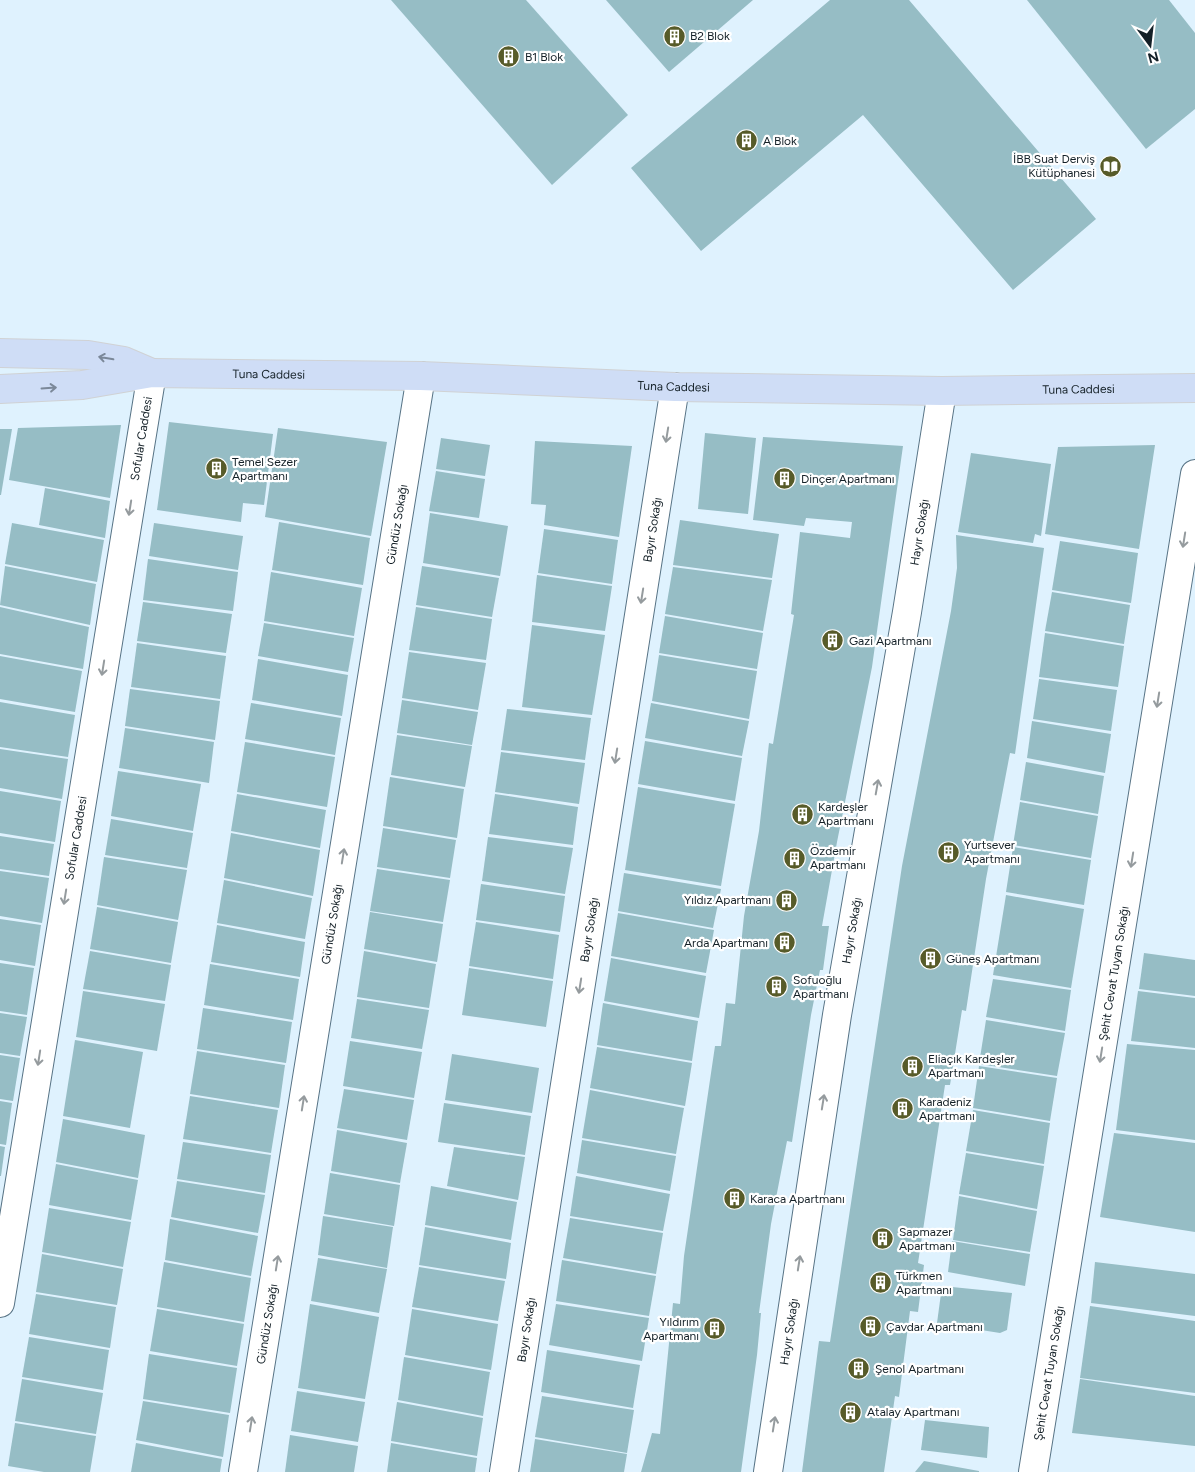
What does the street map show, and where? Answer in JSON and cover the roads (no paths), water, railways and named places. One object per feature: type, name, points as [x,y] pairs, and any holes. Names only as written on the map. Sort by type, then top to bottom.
[{"type":"main road","name":"Tuna Caddesi","points":[[0,353],[88,355],[124,361],[152,373]]},
{"type":"main road","name":"Tuna Caddesi","points":[[0,389],[82,386],[152,373],[421,376],[674,387],[942,391],[1195,388]]},
{"type":"street","name":"Sofular Caddesi","points":[[0,1303],[152,373]]},
{"type":"street","name":"Gündüz Sokağı","points":[[243,1472],[421,376]]},
{"type":"street","name":"Bayır Sokağı","points":[[504,1472],[674,387]]},
{"type":"street","name":"Hayır Sokağı","points":[[768,1472],[837,1014],[905,622],[942,391]]},
{"type":"street","name":"Şehit Cevat Tuyan Sokağı","points":[[1033,1472],[1195,474]]},
{"type":"place","name":"B2 Blok","points":[[674,36]]},
{"type":"place","name":"B1 Blok","points":[[509,57]]},
{"type":"place","name":"A Blok","points":[[747,141]]},
{"type":"place","name":"İBB Suat Derviş Kütüphanesi","points":[[1111,166]]},
{"type":"place","name":"Temel Sezer Apartmanı","points":[[216,469]]},
{"type":"place","name":"Dinçer Apartmanı","points":[[785,479]]},
{"type":"place","name":"Gazi Apartmanı","points":[[833,641]]},
{"type":"place","name":"Kardeşler Apartmanı","points":[[802,814]]},
{"type":"place","name":"Yurtsever Apartmanı","points":[[948,852]]},
{"type":"place","name":"Özdemir Apartmanı","points":[[794,858]]},
{"type":"place","name":"Yıldız Apartmanı","points":[[787,900]]},
{"type":"place","name":"Arda Apartmanı","points":[[784,943]]},
{"type":"place","name":"Güneş Apartmanı","points":[[930,959]]},
{"type":"place","name":"Sofuoğlu Apartmanı","points":[[777,987]]},
{"type":"place","name":"Eliaçık Kardeşler Apartmanı","points":[[912,1066]]},
{"type":"place","name":"Karadeniz Apartmanı","points":[[903,1109]]},
{"type":"place","name":"Karaca Apartmanı","points":[[734,1199]]},
{"type":"place","name":"Sapmazer Apartmanı","points":[[883,1239]]},
{"type":"place","name":"Türkmen Apartmanı","points":[[880,1283]]},
{"type":"place","name":"Çavdar Apartmanı","points":[[870,1327]]},
{"type":"place","name":"Yıldırım Apartmanı","points":[[715,1329]]},
{"type":"place","name":"Şenol Apartmanı","points":[[859,1369]]},
{"type":"place","name":"Atalay Apartmanı","points":[[851,1412]]}]
